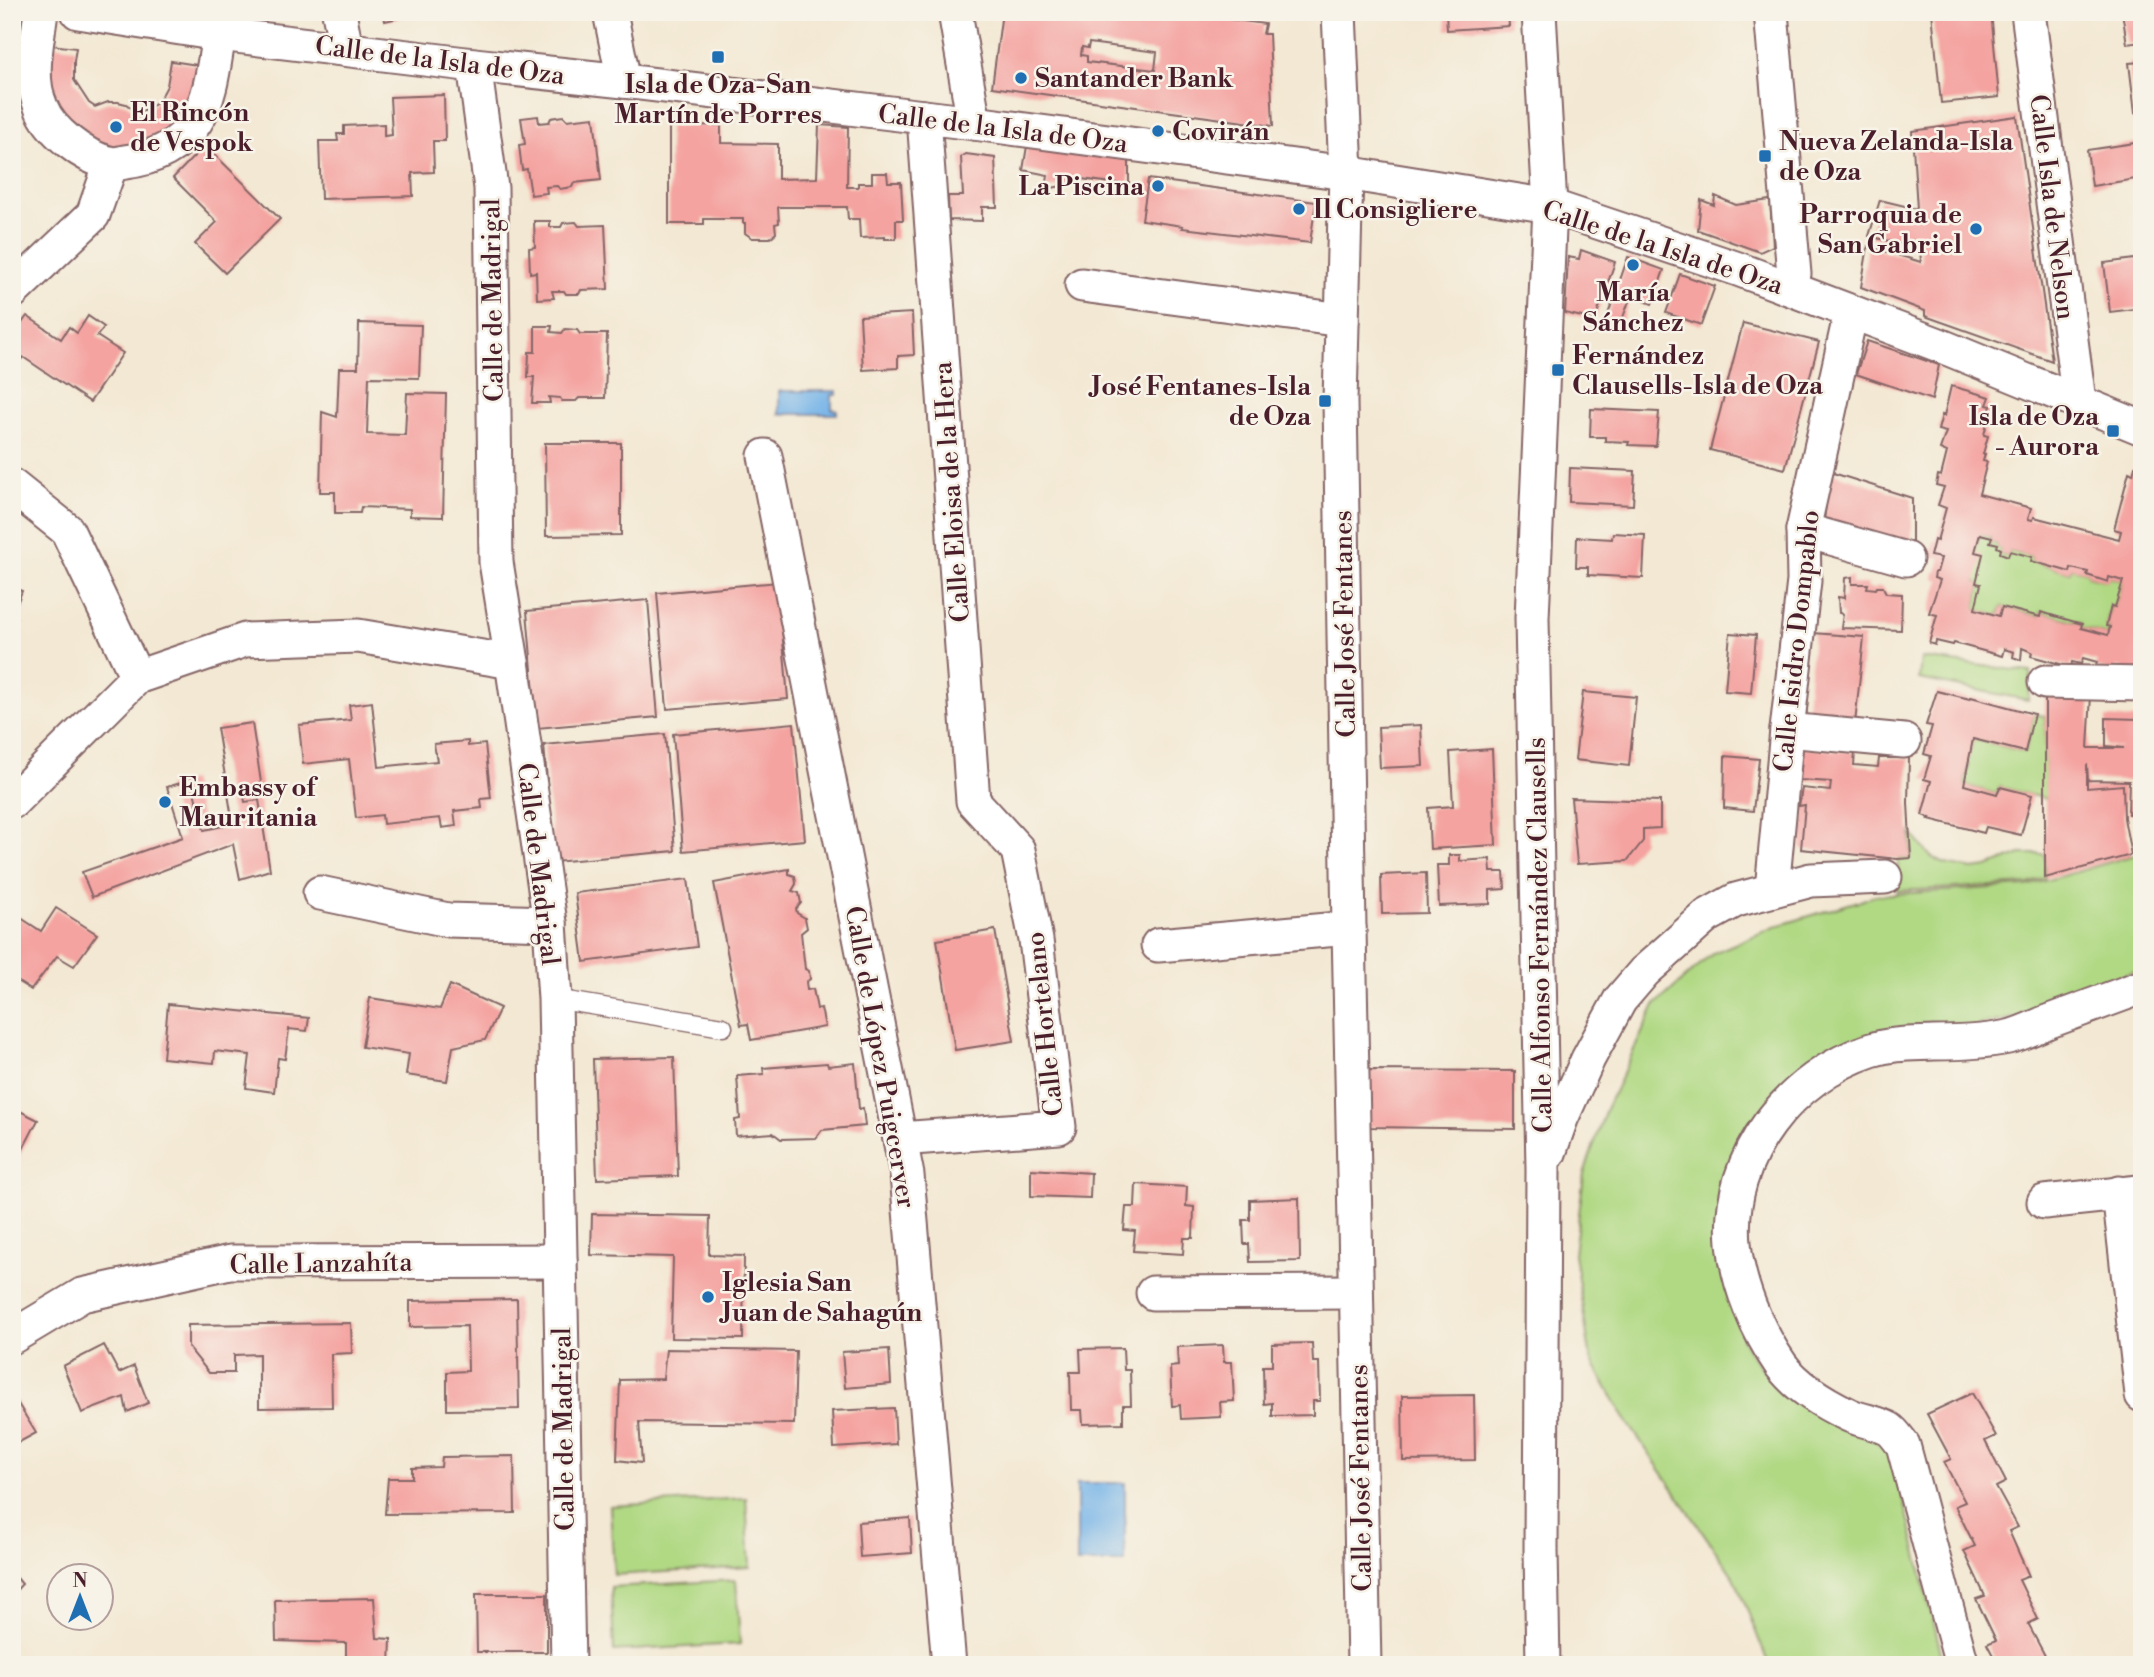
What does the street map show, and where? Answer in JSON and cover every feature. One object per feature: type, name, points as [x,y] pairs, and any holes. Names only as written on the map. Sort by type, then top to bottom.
[{"type":"street","points":[[41,12],[33,65],[41,107],[52,128],[79,149],[110,164],[143,160],[165,150],[179,141],[195,123],[209,88],[219,34]]},
{"type":"street","name":"Calle de la Isla de Oza","points":[[78,12],[219,34],[974,123],[1346,173],[1550,206],[1790,288],[2142,428]]},
{"type":"street","points":[[339,12],[346,49]]},
{"type":"street","points":[[610,12],[624,81]]},
{"type":"street","points":[[955,12],[974,123]]},
{"type":"street","name":"Calle José Fentanes","points":[[1339,12],[1346,173],[1340,401],[1364,1665]]},
{"type":"street","name":"Calle Alfonso Fernández Clausells","points":[[1539,12],[1550,206],[1532,618],[1543,1168],[1543,1665]]},
{"type":"street","points":[[1771,12],[1794,274],[1790,288]]},
{"type":"street","name":"Calle Isla de Nelson","points":[[2028,12],[2079,401]]},
{"type":"street","name":"Calle de Madrigal","points":[[474,65],[491,188],[496,562],[550,923],[555,999],[568,1665]]},
{"type":"street","name":"Calle Eloisa de la Hera","points":[[924,117],[973,801],[1018,850]]},
{"type":"street","points":[[12,292],[93,215],[110,164]]},
{"type":"street","points":[[1082,285],[1342,320]]},
{"type":"street","name":"Calle Isidro Dompablo","points":[[1772,890],[1804,581],[1803,530],[1852,312]]},
{"type":"street","name":"Calle de López Puigcerver","points":[[765,456],[907,1175],[949,1665]]},
{"type":"street","points":[[12,486],[67,530],[136,677]]},
{"type":"street","points":[[1803,530],[1906,559]]},
{"type":"street","points":[[12,802],[136,677],[245,640],[358,636],[513,662]]},
{"type":"street","points":[[2046,682],[2142,684]]},
{"type":"street","points":[[1787,730],[1903,741]]},
{"type":"street","name":"Calle Hortelano","points":[[900,1139],[1059,1127],[1037,940],[1018,850]]},
{"type":"street","points":[[1543,1168],[1584,1068],[1620,1000],[1644,972],[1707,916],[1735,901],[1811,880],[1885,877]]},
{"type":"street","points":[[320,893],[448,920],[550,923]]},
{"type":"street","points":[[1158,945],[1349,928]]},
{"type":"street","points":[[1962,1665],[1903,1445],[1890,1430],[1851,1416],[1808,1392],[1783,1368],[1766,1342],[1740,1274],[1734,1242],[1734,1210],[1741,1178],[1753,1148],[1786,1103],[1817,1077],[1842,1062],[1871,1049],[1900,1043],[2010,1037],[2142,987]]},
{"type":"street","points":[[2044,1202],[2130,1192],[2142,1395]]},
{"type":"street","name":"Calle Lanzahíta","points":[[12,1337],[82,1295],[230,1262],[560,1261]]},
{"type":"street","points":[[1153,1293],[1356,1292]]},
{"type":"lane","points":[[555,999],[723,1027]]},
{"type":"green space","points":[[1980,534],[1992,537],[1990,542],[1998,544],[2000,554],[2008,556],[2010,551],[2032,557],[2031,561],[2070,572],[2071,568],[2107,581],[2109,577],[2123,581],[2115,607],[2111,606],[2106,625],[2110,627],[2108,635],[2081,628],[2081,623],[2041,612],[2040,617],[2002,607],[1999,616],[1975,609],[1981,585],[1976,582],[1975,552]]},
{"type":"green space","points":[[1921,658],[2031,672],[2028,700],[1919,679]]},
{"type":"green space","points":[[2034,714],[2045,716],[2046,799],[2000,787],[1997,794],[1964,785],[1973,739],[2025,752]]},
{"type":"green space","points":[[1911,833],[1931,857],[1945,864],[1972,869],[1988,867],[2021,854],[2045,854],[2045,878],[2028,884],[1897,891],[1898,859],[1911,858]]},
{"type":"green space","points":[[2142,853],[2142,968],[2018,1017],[1979,1025],[1782,1086],[1727,1290],[1743,1341],[1776,1385],[1870,1436],[1893,1456],[1944,1665],[1769,1665],[1735,1579],[1624,1417],[1591,1360],[1574,1254],[1584,1174],[1606,1109],[1655,1005],[1713,953],[1777,926],[1878,895],[2027,886]]},
{"type":"green space","points":[[746,1498],[750,1567],[614,1575],[610,1506]]},
{"type":"green space","points":[[736,1580],[740,1644],[614,1651],[611,1587]]},
{"type":"water","points":[[779,391],[837,391],[837,395],[832,395],[832,409],[837,410],[837,414],[779,414]]},
{"type":"water","points":[[1077,1483],[1125,1483],[1125,1563],[1077,1563]]},
{"type":"building","points":[[383,12],[421,12],[421,13],[385,21]]},
{"type":"building","points":[[1002,12],[1176,12],[1265,24],[1263,34],[1269,34],[1273,126],[992,87]],"holes":[[[1089,43],[1157,52],[1155,70],[1087,62],[1087,56],[1081,55],[1082,47],[1088,48]]]},
{"type":"building","points":[[1446,12],[1508,12],[1509,26],[1447,30]]},
{"type":"building","points":[[1932,12],[1991,12],[1999,97],[1941,103]]},
{"type":"building","points":[[2122,12],[2142,12],[2142,42],[2127,44]]},
{"type":"building","points":[[44,44],[76,48],[74,80],[89,103],[95,107],[108,102],[118,102],[126,104],[138,113],[160,99],[167,86],[171,61],[204,66],[181,124],[138,148],[103,147],[56,115]]},
{"type":"building","points":[[2142,62],[2142,112],[2135,113],[2129,63]]},
{"type":"building","points":[[444,95],[445,141],[433,141],[434,172],[412,173],[413,196],[321,199],[319,141],[338,141],[337,134],[344,134],[344,126],[384,124],[384,136],[392,135],[390,97]]},
{"type":"building","points":[[12,114],[20,116],[13,140],[12,140]]},
{"type":"building","points":[[538,116],[539,123],[563,116],[567,120],[594,117],[601,180],[574,183],[572,187],[560,189],[557,186],[546,187],[547,193],[531,195],[527,169],[522,170],[519,145],[525,144],[521,118]]},
{"type":"building","name":"Parroquia de San Gabriel","points":[[2017,116],[2052,361],[1925,316],[1925,311],[1861,287],[1868,246],[1921,262],[1920,249],[1869,236],[1880,200],[1917,209],[1912,131]]},
{"type":"building","points":[[721,125],[721,143],[778,144],[778,179],[817,178],[819,125],[848,127],[847,187],[858,187],[858,183],[872,183],[872,173],[887,173],[888,182],[901,182],[903,220],[896,220],[896,239],[860,238],[859,219],[848,219],[847,207],[778,207],[779,223],[775,224],[776,233],[770,238],[752,238],[745,233],[743,219],[704,219],[704,224],[669,224],[669,126]]},
{"type":"building","points":[[2142,142],[2142,178],[2092,186],[2087,150]]},
{"type":"building","points":[[205,145],[280,219],[225,273],[195,244],[217,222],[173,178]]},
{"type":"building","points":[[1027,146],[1129,160],[1129,185],[1073,178],[1073,184],[1046,189],[1048,175],[1023,170]]},
{"type":"building","points":[[966,154],[995,158],[997,207],[982,207],[982,221],[949,220],[948,196],[963,196],[961,157]]},
{"type":"building","points":[[1148,179],[1316,202],[1310,243],[1182,228],[1183,226],[1142,220]]},
{"type":"building","points":[[1715,196],[1736,205],[1770,200],[1773,246],[1760,252],[1698,230],[1701,200],[1714,205]]},
{"type":"building","points":[[534,221],[550,221],[550,227],[576,222],[579,226],[605,225],[608,289],[581,290],[579,294],[552,291],[554,298],[537,299],[536,272],[530,273],[529,248],[535,247]]},
{"type":"building","points":[[1581,250],[1615,262],[1595,320],[1565,313],[1568,257],[1579,259]]},
{"type":"building","points":[[1628,257],[1664,270],[1652,304],[1631,296],[1619,328],[1605,323]]},
{"type":"building","points":[[2142,258],[2142,308],[2110,312],[2104,263]]},
{"type":"building","points":[[1680,274],[1715,286],[1701,325],[1666,313]]},
{"type":"building","points":[[912,313],[914,355],[898,356],[898,368],[863,370],[860,316]]},
{"type":"building","points":[[27,316],[61,339],[69,327],[77,333],[88,316],[104,327],[97,336],[123,353],[90,402],[23,357],[12,364],[12,337]]},
{"type":"building","points":[[359,323],[421,325],[419,378],[369,377],[367,434],[405,435],[407,393],[446,394],[443,517],[410,516],[410,509],[361,507],[360,513],[335,513],[335,492],[320,492],[322,412],[337,417],[339,368],[358,368]]},
{"type":"building","points":[[1743,323],[1819,342],[1785,469],[1710,450]]},
{"type":"building","points":[[535,326],[552,326],[551,332],[562,333],[565,329],[577,330],[580,334],[607,334],[605,398],[562,401],[560,398],[549,397],[550,403],[532,403],[534,377],[528,377],[529,352],[535,352]]},
{"type":"building","points":[[1867,341],[1939,365],[1932,400],[1856,374]]},
{"type":"building","points":[[1951,386],[1990,397],[1987,405],[1991,406],[1984,435],[1988,436],[1983,454],[1983,461],[1987,462],[1979,494],[2031,508],[2028,519],[2033,520],[2034,517],[2119,539],[2121,531],[2114,529],[2129,472],[2133,474],[2135,466],[2142,468],[2142,668],[2139,673],[2117,667],[2115,672],[2095,667],[2097,662],[2083,658],[2081,664],[2072,662],[2071,667],[2031,656],[2032,652],[2022,648],[2021,660],[2013,657],[2014,652],[2004,649],[2002,656],[1954,643],[1929,643],[1937,615],[1929,613],[1940,580],[1934,578],[1941,558],[1930,556],[1946,508],[1938,505],[1944,487],[1936,485],[1947,452],[1940,449],[1946,432],[1938,430],[1942,415],[1944,416]],"holes":[[[1980,534],[1992,537],[1990,542],[1998,544],[2000,553],[2008,556],[2010,551],[2032,557],[2031,561],[2070,572],[2071,568],[2088,572],[2087,575],[2108,582],[2109,577],[2123,581],[2115,607],[2111,606],[2106,626],[2110,627],[2108,635],[2081,628],[2082,624],[2041,612],[2040,617],[2002,607],[1999,616],[1975,609],[1981,584],[1976,583],[1983,554],[1975,552]]]},
{"type":"building","points":[[1591,409],[1659,412],[1656,446],[1628,445],[1629,442],[1590,437]]},
{"type":"building","points":[[545,443],[621,443],[621,535],[546,536]]},
{"type":"building","points":[[1570,468],[1635,471],[1633,505],[1569,502]]},
{"type":"building","points":[[1830,472],[1912,498],[1912,547],[1824,521]]},
{"type":"building","points":[[1613,533],[1645,535],[1643,578],[1588,575],[1588,567],[1576,567],[1577,537],[1612,539]]},
{"type":"building","points":[[1852,577],[1852,584],[1868,584],[1867,588],[1876,589],[1883,587],[1886,593],[1902,594],[1901,630],[1841,628],[1843,614],[1839,613],[1838,597],[1844,598],[1845,578]]},
{"type":"building","points":[[778,582],[788,699],[667,709],[657,593]]},
{"type":"building","points":[[12,587],[22,591],[12,616]]},
{"type":"building","points":[[648,600],[658,717],[537,728],[527,611]]},
{"type":"building","points":[[12,616],[17,618],[12,631]]},
{"type":"building","points":[[1730,633],[1756,635],[1751,693],[1725,691]]},
{"type":"building","points":[[1813,633],[1864,637],[1855,724],[1806,721]]},
{"type":"building","points":[[1937,691],[2034,714],[2025,752],[1973,739],[1964,785],[1997,794],[2000,787],[2032,795],[2021,835],[1986,827],[1984,833],[1922,815],[1931,781],[1924,779],[1931,756],[1924,754],[1932,726],[1926,725]]},
{"type":"building","points":[[1583,692],[1636,697],[1629,766],[1575,760]]},
{"type":"building","points":[[2045,695],[2091,695],[2088,748],[2124,748],[2106,746],[2106,718],[2139,719],[2139,699],[2142,699],[2142,814],[2128,814],[2129,781],[2088,780],[2087,764],[2087,788],[2123,785],[2124,818],[2131,855],[2045,878]]},
{"type":"building","points":[[372,702],[379,767],[437,761],[434,744],[468,741],[468,746],[485,744],[491,798],[481,799],[482,808],[454,811],[456,826],[442,828],[440,818],[383,824],[382,815],[356,818],[349,759],[303,764],[299,725],[351,720],[349,705]]},
{"type":"building","points":[[252,723],[262,789],[243,792],[245,802],[259,800],[270,870],[240,879],[233,844],[92,897],[82,872],[183,837],[167,787],[191,780],[204,830],[233,824],[217,728]]},
{"type":"building","points":[[794,723],[805,840],[683,851],[673,734]]},
{"type":"building","points":[[1421,725],[1423,766],[1380,768],[1378,727]]},
{"type":"building","points":[[665,734],[675,851],[554,862],[544,745]]},
{"type":"building","points":[[1803,748],[1855,752],[1854,765],[1878,767],[1879,758],[1909,758],[1911,858],[1801,849],[1805,805],[1799,806],[1802,788],[1830,791],[1831,782],[1800,780]]},
{"type":"building","points":[[1492,749],[1496,845],[1430,849],[1428,808],[1453,806],[1450,752]]},
{"type":"building","points":[[1725,756],[1759,759],[1753,811],[1724,808]]},
{"type":"building","points":[[1571,798],[1660,801],[1660,828],[1643,829],[1643,841],[1627,861],[1577,864]]},
{"type":"building","points":[[1449,855],[1460,855],[1460,861],[1490,859],[1491,872],[1504,872],[1505,889],[1490,890],[1490,904],[1439,906],[1437,865],[1449,865]]},
{"type":"building","points":[[789,869],[789,874],[795,876],[796,884],[792,891],[799,893],[801,903],[796,909],[797,913],[805,918],[807,928],[801,933],[805,969],[809,971],[810,979],[806,982],[807,990],[813,989],[817,1009],[821,1008],[825,1027],[751,1040],[748,1024],[741,1025],[714,883]]},
{"type":"building","points":[[1426,873],[1427,913],[1382,914],[1381,875]]},
{"type":"building","points":[[688,879],[697,947],[584,962],[575,893]]},
{"type":"building","points":[[56,908],[97,934],[74,966],[57,956],[31,990],[12,978],[12,924],[18,916],[41,931]]},
{"type":"building","points":[[995,930],[1014,1041],[955,1050],[937,940]]},
{"type":"building","points":[[450,985],[500,1008],[485,1040],[453,1047],[447,1081],[406,1075],[409,1054],[362,1047],[370,998],[440,1009]]},
{"type":"building","points":[[168,1004],[309,1018],[307,1031],[289,1029],[285,1059],[278,1058],[274,1092],[246,1088],[250,1055],[215,1051],[214,1063],[163,1058]]},
{"type":"building","points":[[674,1057],[678,1176],[597,1179],[593,1059]]},
{"type":"building","points":[[827,1063],[828,1066],[855,1063],[859,1109],[863,1108],[865,1126],[822,1130],[816,1138],[781,1139],[773,1133],[736,1136],[735,1120],[740,1119],[737,1076],[764,1074],[763,1068]]},
{"type":"building","points":[[1369,1070],[1515,1071],[1515,1129],[1368,1127]]},
{"type":"building","points":[[12,1107],[38,1120],[12,1170]]},
{"type":"building","points":[[1031,1169],[1091,1173],[1090,1198],[1031,1196]]},
{"type":"building","points":[[1136,1184],[1187,1187],[1186,1206],[1194,1207],[1193,1238],[1184,1238],[1183,1254],[1133,1251],[1135,1231],[1124,1230],[1126,1207],[1135,1207]]},
{"type":"building","points":[[1299,1198],[1300,1261],[1250,1262],[1249,1244],[1244,1244],[1243,1220],[1250,1220],[1250,1200]]},
{"type":"building","name":"Iglesia San Juan de Sahagún","points":[[592,1214],[710,1216],[709,1255],[744,1256],[743,1339],[671,1338],[673,1257],[591,1255]]},
{"type":"building","points":[[517,1299],[519,1409],[447,1410],[447,1372],[468,1371],[467,1326],[410,1327],[410,1301]]},
{"type":"building","points":[[351,1323],[352,1353],[331,1354],[332,1407],[259,1408],[259,1354],[234,1355],[234,1373],[209,1373],[188,1347],[188,1325]]},
{"type":"building","points":[[1312,1343],[1313,1362],[1319,1362],[1320,1401],[1313,1401],[1313,1415],[1272,1416],[1272,1403],[1264,1404],[1263,1366],[1272,1366],[1272,1344]]},
{"type":"building","points":[[104,1345],[119,1373],[134,1366],[148,1403],[127,1412],[124,1397],[82,1413],[63,1366]]},
{"type":"building","points":[[1223,1345],[1224,1362],[1232,1362],[1234,1401],[1220,1402],[1221,1417],[1181,1419],[1180,1405],[1172,1406],[1170,1367],[1178,1366],[1177,1347]]},
{"type":"building","points":[[1123,1348],[1124,1370],[1130,1370],[1131,1405],[1123,1405],[1123,1423],[1083,1424],[1082,1410],[1071,1410],[1070,1372],[1081,1372],[1080,1349]]},
{"type":"building","points":[[666,1349],[796,1351],[794,1424],[639,1422],[642,1463],[617,1460],[620,1380],[663,1379]]},
{"type":"building","points":[[889,1349],[891,1384],[845,1388],[842,1352]]},
{"type":"building","points":[[1972,1393],[1996,1436],[1985,1441],[2006,1482],[1996,1487],[2018,1527],[2009,1531],[2029,1576],[2019,1580],[2038,1619],[2028,1624],[2050,1665],[1998,1665],[1987,1644],[1996,1640],[1976,1599],[1985,1596],[1964,1551],[1975,1546],[1955,1506],[1965,1502],[1944,1462],[1951,1459],[1927,1414]]},
{"type":"building","points":[[12,1394],[36,1433],[12,1446]]},
{"type":"building","points":[[1474,1395],[1475,1460],[1403,1461],[1402,1396]]},
{"type":"building","points":[[894,1408],[896,1444],[834,1448],[832,1411]]},
{"type":"building","points":[[514,1456],[515,1513],[385,1514],[388,1478],[412,1478],[412,1468],[441,1467],[442,1457]]},
{"type":"building","points":[[910,1518],[912,1553],[860,1557],[858,1522]]},
{"type":"building","points":[[12,1572],[22,1584],[12,1595]]},
{"type":"building","points":[[476,1594],[547,1594],[547,1652],[477,1652]]},
{"type":"building","points":[[374,1598],[377,1638],[391,1639],[390,1665],[346,1665],[346,1643],[276,1641],[275,1600]]},
{"type":"place","name":"Isla de Oza-San Martín de Porres","points":[[718,57]]},
{"type":"place","name":"Santander Bank","points":[[1021,78]]},
{"type":"place","name":"El Rincón de Vespok","points":[[116,127]]},
{"type":"place","name":"Covirán","points":[[1158,131]]},
{"type":"place","name":"Nueva Zelanda-Isla de Oza","points":[[1765,156]]},
{"type":"place","name":"La Piscina","points":[[1158,186]]},
{"type":"place","name":"Il Consigliere","points":[[1299,209]]},
{"type":"place","name":"Parroquia de San Gabriel","points":[[1976,229]]},
{"type":"place","name":"María Sánchez","points":[[1633,265]]},
{"type":"place","name":"Fernández Clausells-Isla de Oza","points":[[1558,370]]},
{"type":"place","name":"José Fentanes-Isla de Oza","points":[[1325,401]]},
{"type":"place","name":"Isla de Oza - Aurora","points":[[2113,431]]},
{"type":"place","name":"Embassy of Mauritania","points":[[165,802]]},
{"type":"place","name":"Iglesia San Juan de Sahagún","points":[[708,1297]]}]
